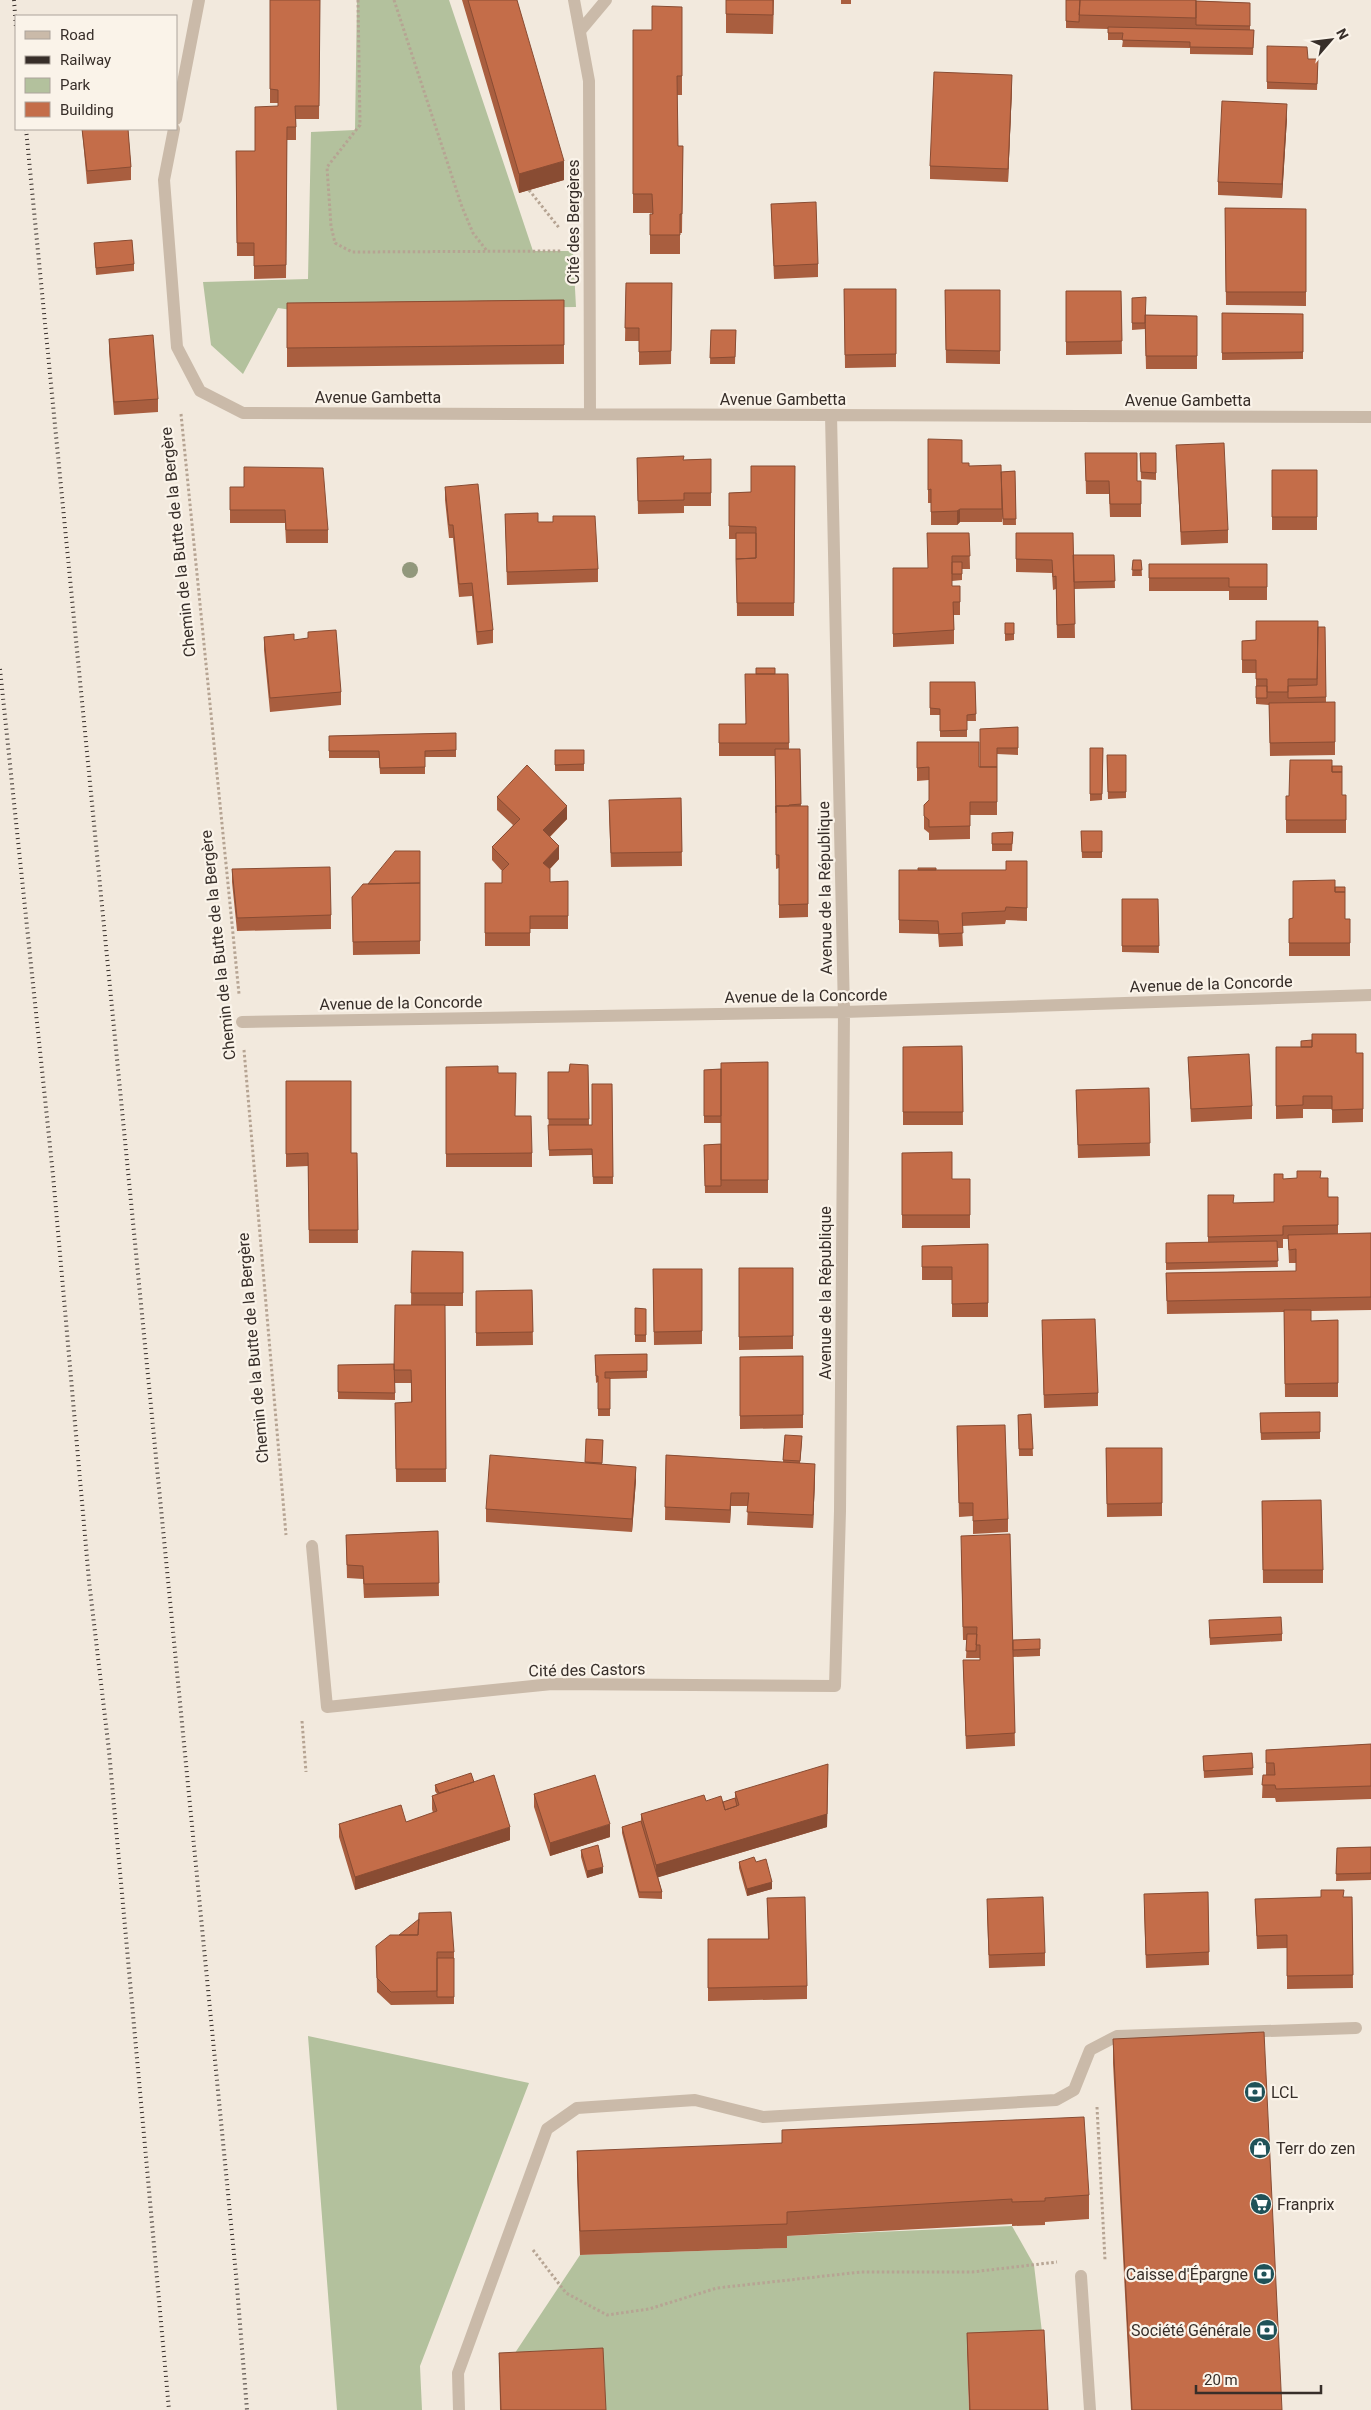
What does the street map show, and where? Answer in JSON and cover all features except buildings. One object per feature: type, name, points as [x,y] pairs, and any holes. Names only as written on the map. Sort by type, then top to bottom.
[{"type":"street","points":[[178,109],[199,0]]},
{"type":"street","name":"Cité des Bergères","points":[[574,0],[589,81],[584,251],[590,414]]},
{"type":"street","points":[[580,31],[606,0]]},
{"type":"street","points":[[174,130],[164,180],[177,347],[200,391]]},
{"type":"street","name":"Avenue Gambetta","points":[[200,391],[242,413],[1371,417]]},
{"type":"street","name":"Avenue de la République","points":[[831,415],[844,1012],[840,1511]]},
{"type":"street","name":"Avenue de la Concorde","points":[[242,1022],[844,1012],[1371,995]]},
{"type":"street","name":"Cité des Castors","points":[[312,1546],[327,1707],[552,1684],[835,1686],[840,1511]]},
{"type":"street","points":[[459,2410],[458,2373],[547,2129],[577,2108],[695,2100],[763,2117],[1056,2100],[1074,2090],[1090,2050],[1117,2036],[1356,2028]]},
{"type":"street","points":[[1081,2276],[1090,2410]]},
{"type":"path","points":[[358,0],[360,125],[327,167],[331,226],[335,243],[352,252],[584,251]]},
{"type":"path","points":[[394,0],[462,207],[473,234],[487,251]]},
{"type":"path","points":[[529,190],[584,251]]},
{"type":"path","name":"Chemin de la Butte de la Bergère","points":[[200,391],[181,409],[242,1022],[287,1545]]},
{"type":"path","points":[[301,1713],[306,1772]]},
{"type":"path","points":[[513,2224],[566,2293],[608,2315],[650,2309],[717,2288],[861,2272],[972,2272],[1080,2259],[1106,2260],[1097,2102],[1074,2090]]},
{"type":"path","points":[[1080,2259],[1081,2276]]},
{"type":"green space","points":[[357,0],[449,0],[533,251],[573,251],[576,307],[292,310],[278,308],[243,374],[211,345],[203,282],[308,279],[311,132],[355,130]]},
{"type":"green space","points":[[308,2036],[529,2083],[420,2366],[422,2410],[337,2410]]},
{"type":"green space","points":[[1012,2226],[1034,2265],[1044,2349],[967,2352],[969,2410],[605,2410],[499,2377],[580,2255],[786,2248],[787,2236]]},
{"type":"railway","points":[[14,0],[15,15]]},
{"type":"railway","points":[[26,130],[236,2275],[247,2410]]},
{"type":"railway","points":[[0,669],[53,1175],[89,1581],[109,1751],[169,2410]]},
{"type":"place","name":"LCL","points":[[1255,2092]]},
{"type":"place","name":"Terr do zen","points":[[1260,2148]]},
{"type":"place","name":"Franprix","points":[[1261,2204]]},
{"type":"place","name":"Caisse d'Épargne","points":[[1264,2274]]},
{"type":"place","name":"Société Générale","points":[[1267,2330]]}]
